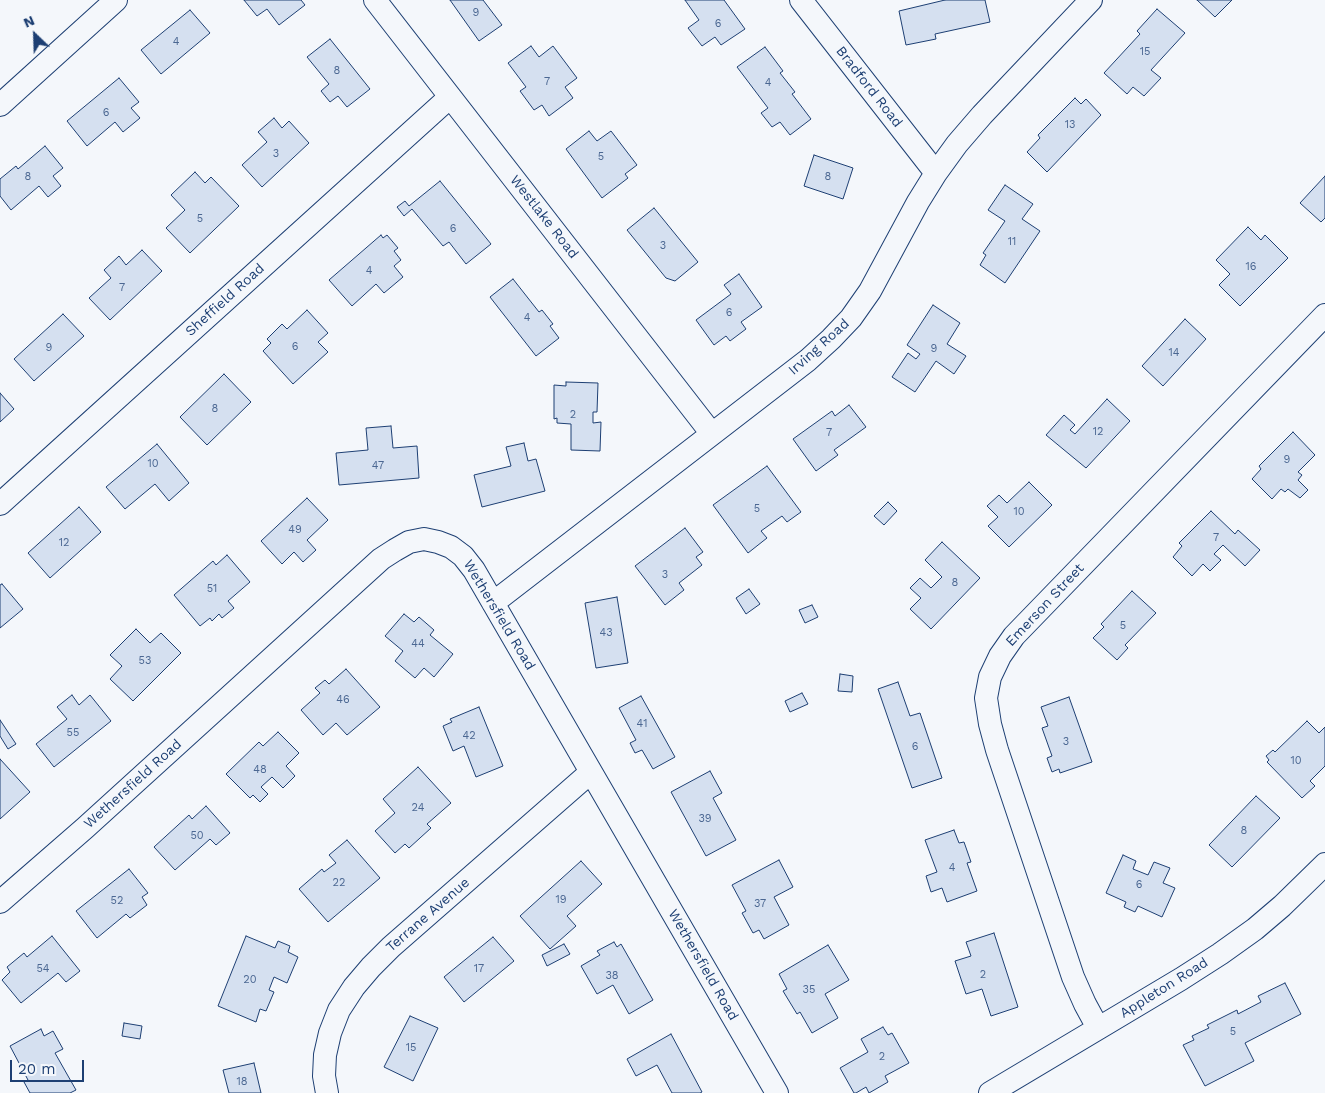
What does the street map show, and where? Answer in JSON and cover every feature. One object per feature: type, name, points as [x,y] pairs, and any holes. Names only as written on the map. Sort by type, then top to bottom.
[{"type":"street","points":[[0,105],[116,0]]},
{"type":"street","name":"Westlake Road","points":[[375,0],[712,434]]},
{"type":"street","name":"Bradford Road","points":[[801,0],[936,174]]},
{"type":"street","name":"Irving Road","points":[[493,604],[808,360],[851,318],[870,291],[918,202],[958,144],[982,114],[1091,0]]},
{"type":"street","name":"Sheffield Road","points":[[0,504],[450,97]]},
{"type":"street","name":"Emerson Street","points":[[1098,1028],[1073,977],[996,750],[986,698],[990,677],[1000,656],[1014,636],[1325,315]]},
{"type":"street","name":"Wethersfield Road","points":[[0,902],[85,828],[381,559],[409,542],[424,540],[438,542],[451,547],[463,556],[474,570],[778,1093]]},
{"type":"street","name":"Terrane Avenue","points":[[327,1093],[324,1069],[330,1033],[339,1010],[371,967],[391,947],[592,772]]},
{"type":"street","name":"Appleton Road","points":[[990,1093],[1220,954],[1282,906],[1325,864]]},
{"type":"building","points":[[244,0],[301,0],[305,5],[279,25],[267,9],[257,16]]},
{"type":"building","points":[[450,0],[483,0],[502,25],[479,41]]},
{"type":"building","points":[[685,0],[724,0],[745,29],[721,45],[715,37],[702,46],[688,28],[699,20]]},
{"type":"building","points":[[945,0],[985,0],[990,22],[935,34],[936,39],[906,45],[899,11]]},
{"type":"building","points":[[1197,0],[1232,0],[1215,17]]},
{"type":"building","points":[[1157,9],[1185,33],[1151,70],[1161,78],[1144,96],[1133,87],[1127,94],[1104,73],[1140,34],[1137,31]]},
{"type":"building","points":[[190,10],[210,33],[161,74],[141,50]]},
{"type":"building","points":[[330,39],[370,89],[347,107],[338,96],[330,102],[321,91],[329,84],[307,57]]},
{"type":"building","points":[[531,46],[539,57],[553,46],[577,78],[565,87],[573,98],[549,116],[542,105],[534,110],[520,91],[526,87],[508,63]]},
{"type":"building","points":[[765,47],[783,71],[780,73],[795,92],[792,94],[811,119],[790,135],[780,122],[772,127],[761,113],[768,108],[737,67]]},
{"type":"building","points":[[119,78],[139,102],[131,108],[140,118],[123,132],[115,122],[87,146],[67,121]]},
{"type":"building","points":[[1075,98],[1081,104],[1086,99],[1101,115],[1047,172],[1027,152],[1040,138],[1038,135]]},
{"type":"building","points":[[274,118],[282,128],[289,121],[309,143],[262,187],[242,165],[267,142],[258,132]]},
{"type":"building","points":[[589,131],[597,141],[611,131],[637,165],[625,174],[628,178],[602,198],[566,149]]},
{"type":"building","points":[[45,146],[63,168],[53,176],[61,186],[48,197],[39,186],[11,210],[0,196],[0,179],[16,166],[18,169]]},
{"type":"building","points":[[814,155],[853,168],[843,199],[804,186]]},
{"type":"building","points":[[195,172],[205,183],[211,177],[239,206],[190,253],[166,228],[185,210],[171,195]]},
{"type":"building","points":[[1325,176],[1325,218],[1321,222],[1300,203]]},
{"type":"building","points":[[440,181],[491,244],[466,264],[449,242],[443,246],[412,209],[404,216],[397,207],[405,201],[409,206]]},
{"type":"building","points":[[1005,185],[1033,204],[1022,219],[1040,231],[1005,283],[980,265],[986,255],[983,253],[1005,221],[988,210]]},
{"type":"building","points":[[654,208],[698,262],[675,281],[666,278],[627,230]]},
{"type":"building","points":[[1248,227],[1261,240],[1265,235],[1288,258],[1240,306],[1219,285],[1230,274],[1216,260]]},
{"type":"building","points":[[381,235],[383,238],[387,235],[398,248],[394,251],[401,260],[394,266],[403,277],[384,293],[376,284],[352,306],[329,280]]},
{"type":"building","points":[[142,250],[162,271],[110,320],[89,298],[111,278],[104,270],[119,256],[126,265]]},
{"type":"building","points":[[739,274],[762,307],[741,322],[746,329],[730,341],[726,336],[714,345],[696,320],[731,294],[724,285]]},
{"type":"building","points":[[513,279],[539,312],[542,310],[553,324],[550,326],[559,338],[536,356],[490,297]]},
{"type":"building","points":[[933,305],[960,323],[947,344],[966,356],[954,374],[936,361],[915,392],[892,377],[908,353],[916,359],[920,354],[907,345]]},
{"type":"building","points":[[307,310],[328,333],[318,342],[328,352],[293,384],[263,351],[271,343],[267,339],[282,324],[287,329]]},
{"type":"building","points":[[63,314],[84,336],[34,381],[14,359]]},
{"type":"building","points":[[1185,319],[1206,339],[1163,386],[1142,366]]},
{"type":"building","points":[[224,374],[251,402],[207,445],[180,417]]},
{"type":"building","points":[[566,382],[598,383],[597,412],[593,412],[593,423],[601,422],[600,451],[571,450],[571,424],[557,423],[557,418],[554,419],[554,385],[566,386]]},
{"type":"building","points":[[0,393],[14,409],[0,422]]},
{"type":"building","points":[[1107,399],[1130,421],[1086,468],[1046,435],[1064,415],[1075,425],[1070,430],[1075,434]]},
{"type":"building","points":[[849,405],[866,427],[834,450],[838,455],[816,471],[793,439],[832,411],[835,416]]},
{"type":"building","points":[[391,426],[393,448],[417,446],[419,478],[339,485],[336,453],[368,450],[366,428]]},
{"type":"building","points":[[1293,432],[1315,455],[1298,472],[1302,475],[1298,480],[1308,490],[1300,498],[1288,489],[1285,492],[1281,489],[1272,499],[1252,479],[1261,469],[1259,466]]},
{"type":"building","points":[[524,443],[528,461],[536,459],[545,491],[482,507],[474,475],[511,466],[506,447]]},
{"type":"building","points":[[157,444],[189,483],[169,501],[155,484],[125,509],[106,487]]},
{"type":"building","points":[[767,466],[801,512],[787,522],[782,516],[761,531],[767,538],[748,553],[713,505]]},
{"type":"building","points":[[1029,482],[1052,505],[1009,547],[988,526],[998,517],[987,506],[999,495],[1007,503]]},
{"type":"building","points":[[307,498],[328,520],[307,540],[316,550],[303,562],[294,552],[282,564],[261,541]]},
{"type":"building","points":[[888,502],[897,511],[884,525],[874,516]]},
{"type":"building","points":[[79,507],[101,532],[50,578],[28,553]]},
{"type":"building","points":[[1211,511],[1235,534],[1238,530],[1260,550],[1245,566],[1223,545],[1214,554],[1221,560],[1210,571],[1203,564],[1192,576],[1173,557],[1182,546],[1179,543]]},
{"type":"building","points":[[685,528],[703,552],[696,557],[702,565],[679,583],[684,590],[665,605],[635,566]]},
{"type":"building","points":[[942,542],[980,578],[931,629],[910,609],[921,598],[910,588],[920,578],[931,588],[942,577],[925,560]]},
{"type":"building","points":[[227,555],[250,582],[228,601],[234,608],[222,618],[219,614],[212,621],[210,618],[200,626],[174,595],[213,561],[216,565]]},
{"type":"building","points":[[2,584],[23,609],[0,628],[0,585]]},
{"type":"building","points":[[749,589],[760,604],[746,614],[736,598]]},
{"type":"building","points":[[1132,591],[1156,613],[1125,645],[1128,648],[1117,660],[1093,638],[1104,627],[1101,624]]},
{"type":"building","points":[[617,597],[628,663],[596,668],[585,603]]},
{"type":"building","points":[[812,605],[818,617],[805,623],[799,610]]},
{"type":"building","points":[[404,614],[414,622],[419,617],[434,630],[430,635],[453,654],[434,677],[424,668],[415,678],[395,661],[403,651],[385,636]]},
{"type":"building","points":[[136,629],[150,643],[161,633],[181,653],[133,701],[110,679],[122,666],[110,655]]},
{"type":"building","points":[[346,669],[380,707],[347,735],[336,723],[323,735],[301,710],[320,693],[315,688],[325,680],[329,684]]},
{"type":"building","points":[[840,674],[853,676],[852,692],[838,691]]},
{"type":"building","points":[[898,682],[910,716],[920,713],[942,778],[912,788],[878,689]]},
{"type":"building","points":[[802,693],[808,704],[790,712],[785,701]]},
{"type":"building","points":[[72,695],[79,705],[90,695],[111,721],[54,767],[36,744],[67,719],[57,707]]},
{"type":"building","points":[[641,696],[675,757],[653,769],[642,750],[635,753],[630,743],[636,740],[619,708]]},
{"type":"building","points":[[1069,697],[1092,762],[1060,773],[1059,769],[1052,772],[1047,758],[1052,756],[1042,728],[1048,726],[1041,707]]},
{"type":"building","points":[[479,707],[503,766],[476,777],[464,746],[453,751],[443,726],[452,722],[450,719]]},
{"type":"building","points":[[0,720],[16,744],[8,749],[0,736]]},
{"type":"building","points":[[1307,721],[1319,733],[1325,727],[1325,766],[1310,781],[1315,786],[1302,798],[1267,762],[1269,760],[1266,756],[1273,750],[1275,752]]},
{"type":"building","points":[[278,732],[299,753],[286,766],[295,776],[283,788],[272,777],[261,787],[268,794],[260,802],[253,795],[250,798],[226,774],[259,742],[263,746]]},
{"type":"building","points":[[0,759],[30,792],[0,819]]},
{"type":"building","points":[[418,767],[451,803],[427,824],[431,828],[409,848],[405,844],[395,853],[375,831],[395,813],[383,799]]},
{"type":"building","points":[[710,771],[722,793],[713,798],[736,840],[706,856],[671,792]]},
{"type":"building","points":[[1256,796],[1280,818],[1232,867],[1209,845]]},
{"type":"building","points":[[206,806],[230,833],[216,845],[210,839],[175,870],[154,847],[189,815],[192,819]]},
{"type":"building","points":[[954,830],[959,843],[964,842],[971,862],[967,863],[977,891],[947,902],[942,888],[931,892],[926,876],[937,872],[925,840]]},
{"type":"building","points":[[347,840],[380,878],[328,922],[299,889],[322,869],[324,872],[336,863],[329,855]]},
{"type":"building","points":[[1123,855],[1136,861],[1133,869],[1148,875],[1154,862],[1170,868],[1163,883],[1175,888],[1162,917],[1138,906],[1135,912],[1124,907],[1126,902],[1106,893]]},
{"type":"building","points":[[779,860],[793,887],[774,897],[789,925],[764,939],[759,930],[753,933],[742,913],[746,911],[732,885]]},
{"type":"building","points":[[581,861],[602,884],[567,916],[576,926],[550,949],[520,916]]},
{"type":"building","points":[[129,869],[148,893],[142,897],[147,905],[130,918],[126,914],[97,938],[76,911]]},
{"type":"building","points":[[994,933],[1018,1007],[991,1016],[982,989],[966,994],[955,961],[971,956],[966,942]]},
{"type":"building","points":[[52,936],[80,971],[66,982],[58,973],[21,1003],[2,980],[10,972],[7,967],[24,953],[27,957]]},
{"type":"building","points":[[246,936],[275,948],[278,941],[290,946],[288,952],[298,957],[287,983],[274,977],[269,990],[274,992],[266,1011],[260,1009],[256,1022],[218,1006]]},
{"type":"building","points":[[493,937],[514,961],[464,1002],[444,977]]},
{"type":"building","points":[[614,942],[617,947],[621,944],[653,1000],[629,1014],[613,985],[597,994],[581,966],[600,955],[597,951]]},
{"type":"building","points":[[564,944],[570,954],[547,966],[542,955]]},
{"type":"building","points":[[828,945],[849,980],[825,994],[838,1018],[812,1033],[800,1012],[797,1014],[783,991],[787,989],[779,974]]},
{"type":"building","points":[[1285,983],[1301,1014],[1245,1043],[1254,1061],[1205,1086],[1183,1045],[1194,1040],[1192,1036],[1209,1028],[1207,1025],[1237,1010],[1238,1014],[1261,1002],[1258,996]]},
{"type":"building","points":[[410,1016],[438,1028],[413,1081],[384,1067]]},
{"type":"building","points":[[124,1023],[142,1026],[140,1039],[122,1036]]},
{"type":"building","points":[[883,1027],[888,1035],[892,1033],[909,1063],[885,1076],[888,1082],[869,1093],[866,1087],[854,1093],[840,1068],[868,1052],[861,1039]]},
{"type":"building","points":[[41,1029],[44,1036],[53,1031],[63,1049],[55,1053],[76,1090],[70,1093],[30,1093],[24,1082],[28,1080],[10,1046]]},
{"type":"building","points":[[671,1034],[702,1092],[672,1093],[657,1065],[636,1076],[627,1059]]},
{"type":"building","points":[[254,1063],[261,1093],[229,1093],[223,1070]]}]
